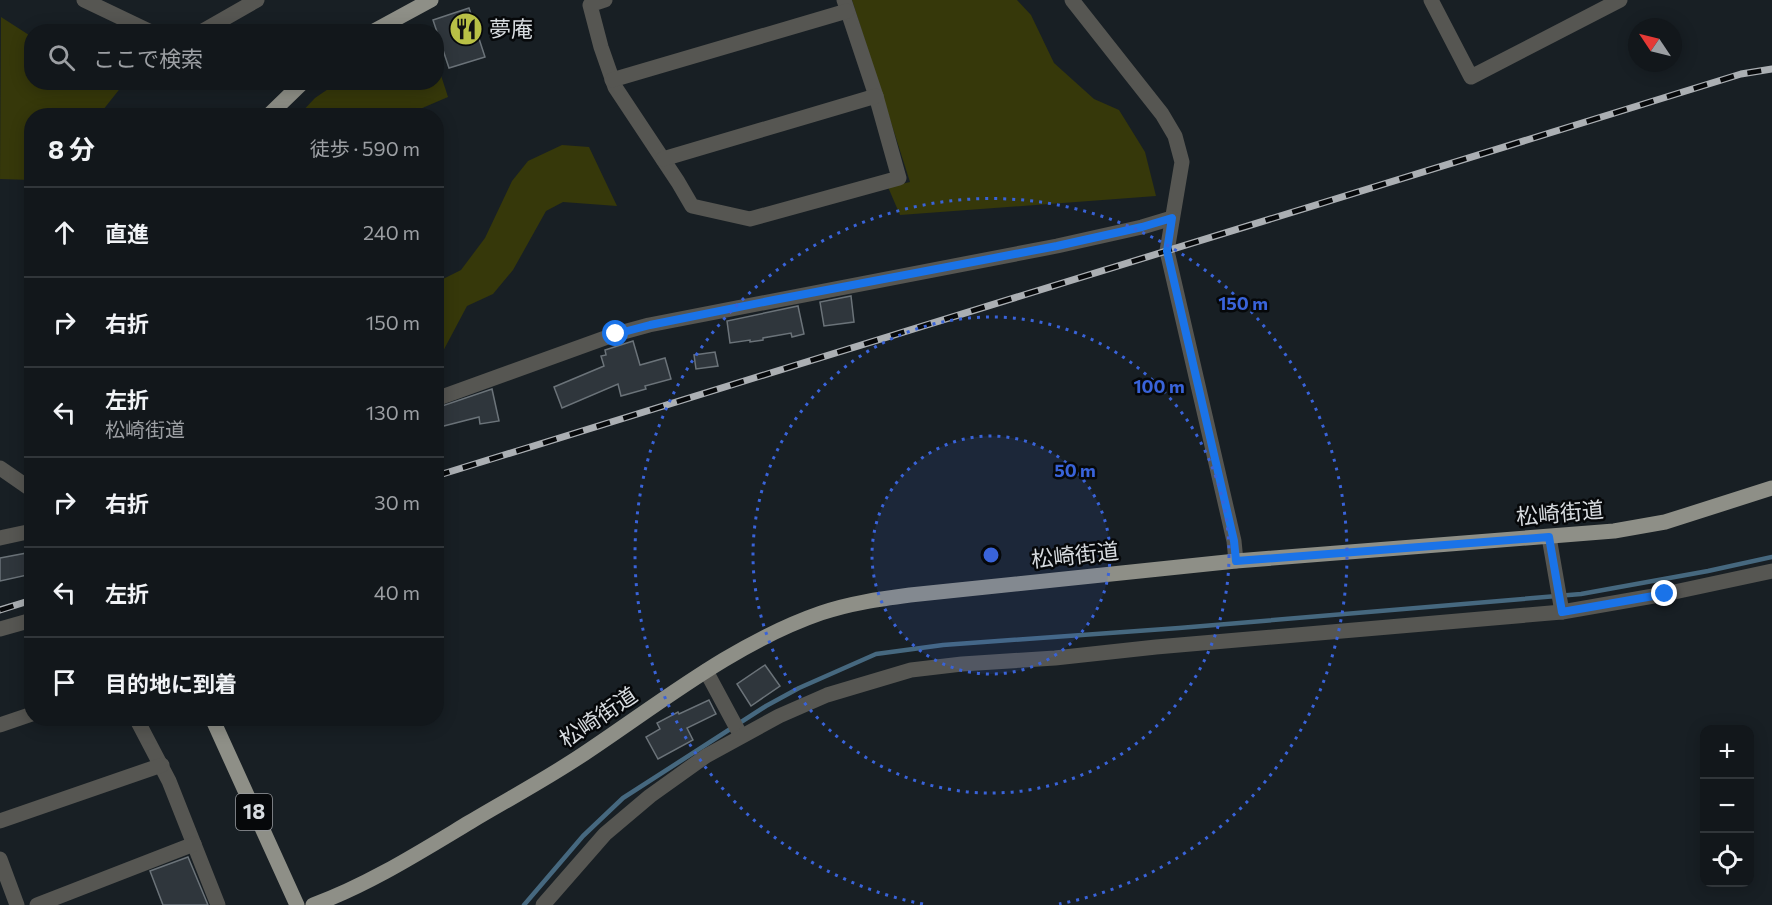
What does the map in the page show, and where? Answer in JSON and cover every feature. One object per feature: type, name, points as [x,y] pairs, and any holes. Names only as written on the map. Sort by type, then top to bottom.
[{"type":"main road","points":[[387,24],[431,0]]},
{"type":"main road","points":[[276,108],[295,90]]},
{"type":"main road","name":"松崎街道","points":[[313,905],[335,897],[422,851],[574,761],[736,653],[782,629],[822,613],[864,601],[910,594],[1236,561],[1614,531],[1665,522],[1772,488]]},
{"type":"main road","name":"18","points":[[216,726],[297,905]]},
{"type":"street","points":[[84,0],[134,24]]},
{"type":"street","points":[[215,24],[257,0]]},
{"type":"street","points":[[604,0],[590,5],[612,80],[692,206],[750,219],[899,178],[876,96],[846,6],[612,80]]},
{"type":"street","points":[[1072,0],[1162,114],[1175,136],[1182,162],[1167,251],[1234,541],[1236,561]]},
{"type":"street","points":[[1432,0],[1472,77],[1620,0]]},
{"type":"street","points":[[663,159],[876,96]]},
{"type":"street","points":[[444,396],[616,334],[650,325],[1048,248],[1172,218]]},
{"type":"street","points":[[0,468],[24,484]]},
{"type":"street","points":[[0,538],[24,533]]},
{"type":"street","points":[[1549,537],[1562,610]]},
{"type":"street","points":[[543,905],[605,834],[650,796],[740,733],[827,695],[911,670],[1562,610],[1665,594],[1772,571]]},
{"type":"street","points":[[0,629],[24,622]]},
{"type":"street","points":[[706,671],[740,733]]},
{"type":"street","points":[[0,724],[24,716]]},
{"type":"street","points":[[140,726],[162,765],[218,905]]},
{"type":"street","points":[[0,821],[162,765]]},
{"type":"street","points":[[37,905],[194,844]]},
{"type":"street","points":[[0,859],[17,905]]},
{"type":"shaded area","points":[[852,0],[1017,0],[1031,15],[1054,63],[1094,99],[1119,110],[1145,152],[1156,196],[900,215],[888,187],[910,182]]},
{"type":"shaded area","points":[[1,17],[24,32],[24,90],[119,90],[105,108],[24,108],[24,180],[0,179]]},
{"type":"shaded area","points":[[444,85],[448,97],[422,108],[306,108],[327,90],[444,90]]},
{"type":"shaded area","points":[[562,145],[589,147],[617,206],[563,202],[546,211],[513,270],[493,294],[467,306],[444,349],[444,278],[461,270],[485,238],[512,181],[528,161]]},
{"type":"building","points":[[469,8],[485,57],[449,68],[444,53],[444,24],[434,24],[433,20]]},
{"type":"building","points":[[851,296],[854,322],[824,326],[820,302]]},
{"type":"building","points":[[798,306],[804,334],[792,337],[791,333],[763,338],[763,340],[730,343],[727,321]]},
{"type":"building","points":[[633,341],[640,365],[665,358],[671,379],[621,396],[618,384],[562,408],[554,387],[604,366],[601,356],[606,355],[605,350]]},
{"type":"building","points":[[715,352],[718,366],[696,369],[694,355]]},
{"type":"building","points":[[492,389],[499,421],[480,424],[479,417],[444,426],[444,405]]},
{"type":"building","points":[[24,554],[24,576],[0,581],[0,558]]},
{"type":"building","points":[[765,665],[780,686],[751,706],[737,684]]},
{"type":"building","points":[[709,700],[716,714],[687,728],[693,740],[658,759],[646,737],[660,729],[657,723]]},
{"type":"building","points":[[188,857],[208,905],[163,905],[150,871]]},
{"type":"waterway","points":[[524,905],[583,836],[623,798],[766,706],[799,688],[876,654],[943,645],[1179,628],[1581,594],[1772,557]]},
{"type":"railway","points":[[444,474],[1741,74],[1772,69]]},
{"type":"railway","points":[[0,610],[24,602]]},
{"type":"place","name":"夢庵","points":[[466,29]]},
{"type":"route","points":[[616,334],[774,300],[1057,246],[1172,218],[1167,251],[1234,541],[1236,561],[1549,537],[1562,612],[1665,594]]}]
